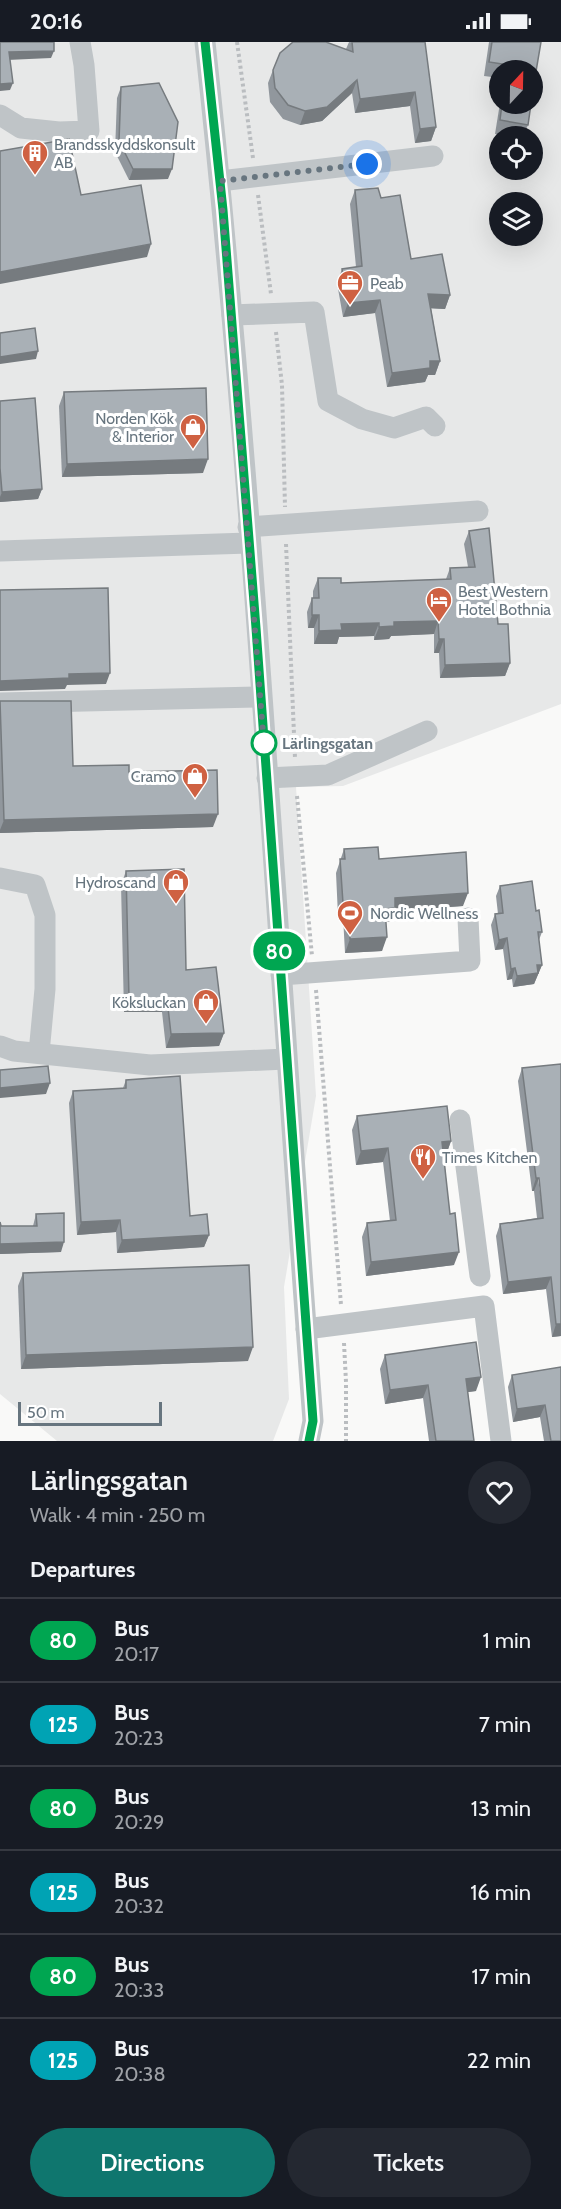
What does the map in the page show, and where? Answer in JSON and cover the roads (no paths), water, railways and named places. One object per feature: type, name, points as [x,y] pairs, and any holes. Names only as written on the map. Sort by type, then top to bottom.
[{"type":"street","points":[[0,115],[21,128],[59,132],[89,131],[80,42]]},
{"type":"street","points":[[205,42],[232,315],[249,535],[313,1421],[309,1441]]},
{"type":"street","points":[[220,181],[433,156]]},
{"type":"street","points":[[232,315],[314,312],[328,401],[362,419],[394,428],[426,417],[435,426]]},
{"type":"street","points":[[0,551],[249,535],[285,524],[478,512]]},
{"type":"street","points":[[0,703],[261,697]]},
{"type":"street","points":[[267,778],[328,775],[427,731]]},
{"type":"street","points":[[0,878],[35,885],[45,915],[45,989],[39,1053]]},
{"type":"street","points":[[280,975],[470,961],[468,918]]},
{"type":"street","points":[[0,1047],[15,1051],[150,1065],[286,1059]]},
{"type":"street","points":[[460,1120],[480,1276]]},
{"type":"street","points":[[306,1329],[484,1306],[501,1441]]},
{"type":"place","name":"Brandsskyddskonsult AB","points":[[35,176]]},
{"type":"place","name":"Peab","points":[[350,306]]},
{"type":"place","name":"Norden Kök & Interior","points":[[193,450]]},
{"type":"place","name":"Best Western Hotel Bothnia","points":[[439,623]]},
{"type":"place","name":"Lärlingsgatan","points":[[264,743]]},
{"type":"place","name":"Cramo","points":[[195,799]]},
{"type":"place","name":"Hydroscand","points":[[176,905]]},
{"type":"place","name":"Nordic Wellness","points":[[350,936]]},
{"type":"place","name":"Köksluckan","points":[[206,1025]]},
{"type":"place","name":"Times Kitchen","points":[[423,1180]]}]
